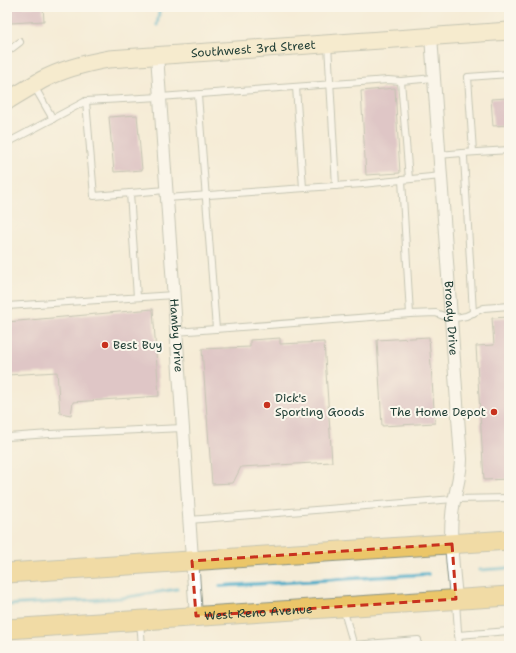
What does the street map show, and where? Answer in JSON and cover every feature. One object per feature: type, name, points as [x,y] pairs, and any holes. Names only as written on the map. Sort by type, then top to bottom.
[{"type":"main road","name":"Southwest 3rd Street","points":[[8,98],[56,74],[95,61],[109,59],[509,31]]},
{"type":"main road","points":[[7,573],[509,540]]},
{"type":"main road","name":"West Reno Avenue","points":[[7,629],[509,596]]},
{"type":"street","name":"Broady Drive","points":[[430,36],[461,458],[461,470],[454,499],[451,522],[456,599]]},
{"type":"street","name":"Hamby Drive","points":[[157,55],[196,616]]},
{"type":"lane","points":[[7,52],[20,42]]},
{"type":"lane","points":[[328,43],[336,186]]},
{"type":"lane","points":[[473,152],[468,77],[509,74]]},
{"type":"lane","points":[[7,143],[86,101],[198,95],[388,80],[401,81],[434,78]]},
{"type":"lane","points":[[401,81],[409,179]]},
{"type":"lane","points":[[33,85],[53,119]]},
{"type":"lane","points":[[296,87],[303,188]]},
{"type":"lane","points":[[198,95],[216,329]]},
{"type":"lane","points":[[86,101],[94,196],[130,193],[206,196],[441,176]]},
{"type":"lane","points":[[439,155],[509,150]]},
{"type":"lane","points":[[462,153],[464,157],[473,313]]},
{"type":"lane","points":[[402,180],[410,314]]},
{"type":"lane","points":[[130,193],[137,297]]},
{"type":"lane","points":[[7,306],[174,295]]},
{"type":"lane","points":[[176,332],[410,314],[436,313],[451,319],[466,316],[484,308],[509,306]]},
{"type":"lane","points":[[7,437],[183,428]]},
{"type":"lane","points":[[189,520],[454,499],[509,498]]},
{"type":"lane","points":[[456,599],[459,646]]},
{"type":"lane","points":[[343,607],[354,645],[418,640]]},
{"type":"lane","points":[[140,620],[142,646]]},
{"type":"lane","points":[[458,635],[509,631]]},
{"type":"highlighted area","points":[[452,544],[456,599],[196,616],[192,561]]},
{"type":"building","points":[[10,7],[43,7],[44,21],[11,23]]},
{"type":"building","points":[[395,88],[400,173],[366,175],[361,91]]},
{"type":"building","points":[[509,98],[509,125],[493,126],[491,99]]},
{"type":"building","points":[[137,115],[142,170],[114,172],[109,117]]},
{"type":"building","name":"Best Buy","points":[[153,309],[159,396],[73,402],[71,415],[60,413],[57,372],[7,375],[7,322]]},
{"type":"building","name":"The Home Depot","points":[[509,317],[509,479],[484,480],[476,346],[494,345],[492,318]]},
{"type":"building","points":[[429,337],[435,423],[382,426],[377,340]]},
{"type":"building","name":"Dick's Sporting Goods","points":[[280,338],[280,344],[324,342],[332,462],[241,467],[233,483],[212,484],[202,349],[250,347],[250,340]]},
{"type":"waterway","points":[[157,25],[160,7]]},
{"type":"waterway","points":[[480,570],[509,568]]},
{"type":"waterway","points":[[220,586],[428,574]]},
{"type":"waterway","points":[[7,605],[121,598],[177,589]]},
{"type":"place","name":"Best Buy","points":[[105,345]]},
{"type":"place","name":"Dick's Sporting Goods","points":[[267,405]]},
{"type":"place","name":"The Home Depot","points":[[494,412]]}]
